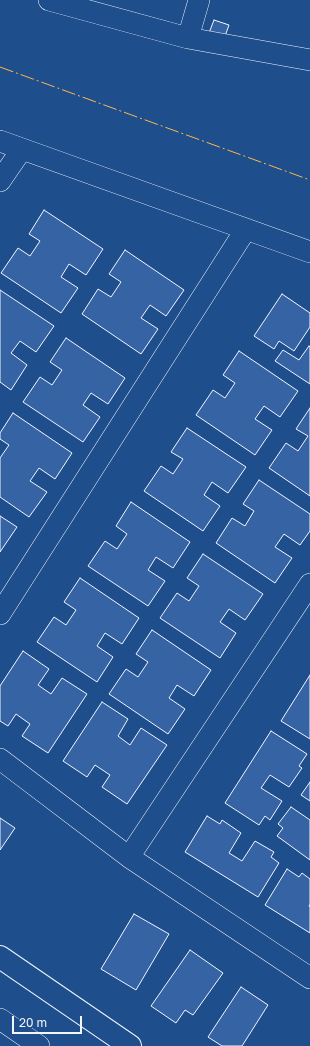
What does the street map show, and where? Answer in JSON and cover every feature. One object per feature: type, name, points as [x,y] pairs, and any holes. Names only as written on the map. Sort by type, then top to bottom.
[{"type":"main road","points":[[0,957],[130,1046]]},
{"type":"street","points":[[49,0],[188,38],[310,60]]},
{"type":"street","points":[[188,38],[199,0]]},
{"type":"street","points":[[0,141],[310,252]]},
{"type":"street","points":[[0,181],[22,149]]},
{"type":"street","points":[[0,614],[246,229]]},
{"type":"street","points":[[128,857],[310,584]]},
{"type":"street","points":[[0,759],[128,857],[310,978]]},
{"type":"street","points":[[0,1019],[39,1046]]},
{"type":"building","points":[[214,20],[229,25],[224,39],[209,33]]},
{"type":"building","points":[[44,210],[103,249],[86,275],[69,264],[61,277],[78,288],[61,313],[1,273],[18,248],[30,256],[40,241],[29,234]]},
{"type":"building","points":[[125,250],[184,290],[166,316],[150,305],[141,318],[158,329],[141,354],[82,314],[98,289],[111,297],[121,282],[109,274]]},
{"type":"building","points":[[0,290],[54,326],[36,352],[20,341],[11,353],[27,365],[11,390],[0,382]]},
{"type":"building","points":[[282,294],[310,313],[310,327],[294,351],[279,341],[274,349],[254,336]]},
{"type":"building","points":[[66,338],[125,378],[108,404],[91,393],[83,405],[100,417],[83,442],[23,402],[40,377],[52,385],[62,370],[50,362]]},
{"type":"building","points":[[309,346],[310,384],[275,361],[283,350],[299,360]]},
{"type":"building","points":[[239,351],[298,391],[280,417],[264,406],[255,419],[272,430],[255,455],[196,415],[213,390],[225,398],[235,383],[223,375]]},
{"type":"building","points":[[310,408],[310,496],[269,468],[286,443],[298,451],[308,436],[296,429]]},
{"type":"building","points":[[13,413],[72,453],[55,479],[39,468],[30,481],[47,492],[29,517],[0,497],[0,458],[9,445],[0,439],[0,433]]},
{"type":"building","points":[[187,428],[246,467],[228,493],[212,482],[204,495],[220,506],[203,531],[144,491],[161,466],[173,474],[183,459],[171,452]]},
{"type":"building","points":[[259,480],[310,514],[310,531],[300,545],[284,534],[275,547],[292,558],[275,583],[216,543],[232,518],[245,526],[254,511],[243,504]]},
{"type":"building","points":[[131,502],[190,542],[173,568],[156,557],[148,570],[165,581],[148,606],[88,566],[105,541],[117,549],[127,534],[116,526]]},
{"type":"building","points":[[0,516],[17,527],[0,552]]},
{"type":"building","points":[[203,554],[263,594],[245,620],[229,609],[220,622],[236,633],[220,658],[160,618],[177,593],[189,601],[199,586],[187,578]]},
{"type":"building","points":[[80,578],[139,618],[122,644],[105,633],[97,646],[113,657],[97,682],[37,642],[54,617],[66,625],[76,610],[64,602]]},
{"type":"building","points":[[152,630],[211,670],[194,696],[177,685],[169,698],[185,709],[168,734],[109,694],[126,669],[138,677],[148,662],[136,654]]},
{"type":"building","points":[[23,651],[49,669],[38,685],[51,694],[62,678],[87,694],[48,753],[22,736],[30,724],[16,714],[8,726],[0,721],[0,686]]},
{"type":"building","points":[[310,675],[310,739],[281,721]]},
{"type":"building","points":[[102,702],[128,719],[118,736],[130,745],[141,728],[167,745],[127,804],[102,787],[110,775],[95,765],[87,777],[63,761]]},
{"type":"building","points":[[271,731],[307,754],[299,766],[302,768],[289,787],[270,775],[261,788],[282,801],[270,820],[265,816],[259,825],[225,803]]},
{"type":"building","points":[[310,782],[310,801],[301,795]]},
{"type":"building","points":[[291,807],[310,820],[310,860],[277,836],[283,828],[278,824]]},
{"type":"building","points":[[207,816],[220,824],[222,820],[241,833],[229,853],[242,861],[255,841],[274,852],[271,857],[279,863],[258,897],[185,852]]},
{"type":"building","points":[[0,818],[15,828],[0,850]]},
{"type":"building","points":[[287,869],[299,877],[302,873],[310,879],[310,933],[265,905]]},
{"type":"building","points":[[134,914],[169,934],[136,990],[101,969]]},
{"type":"building","points":[[190,950],[223,973],[193,1015],[185,1010],[176,1023],[151,1006]]},
{"type":"building","points":[[241,987],[268,1005],[242,1046],[222,1046],[208,1037]]},
{"type":"power","points":[[0,67],[310,180]]}]
